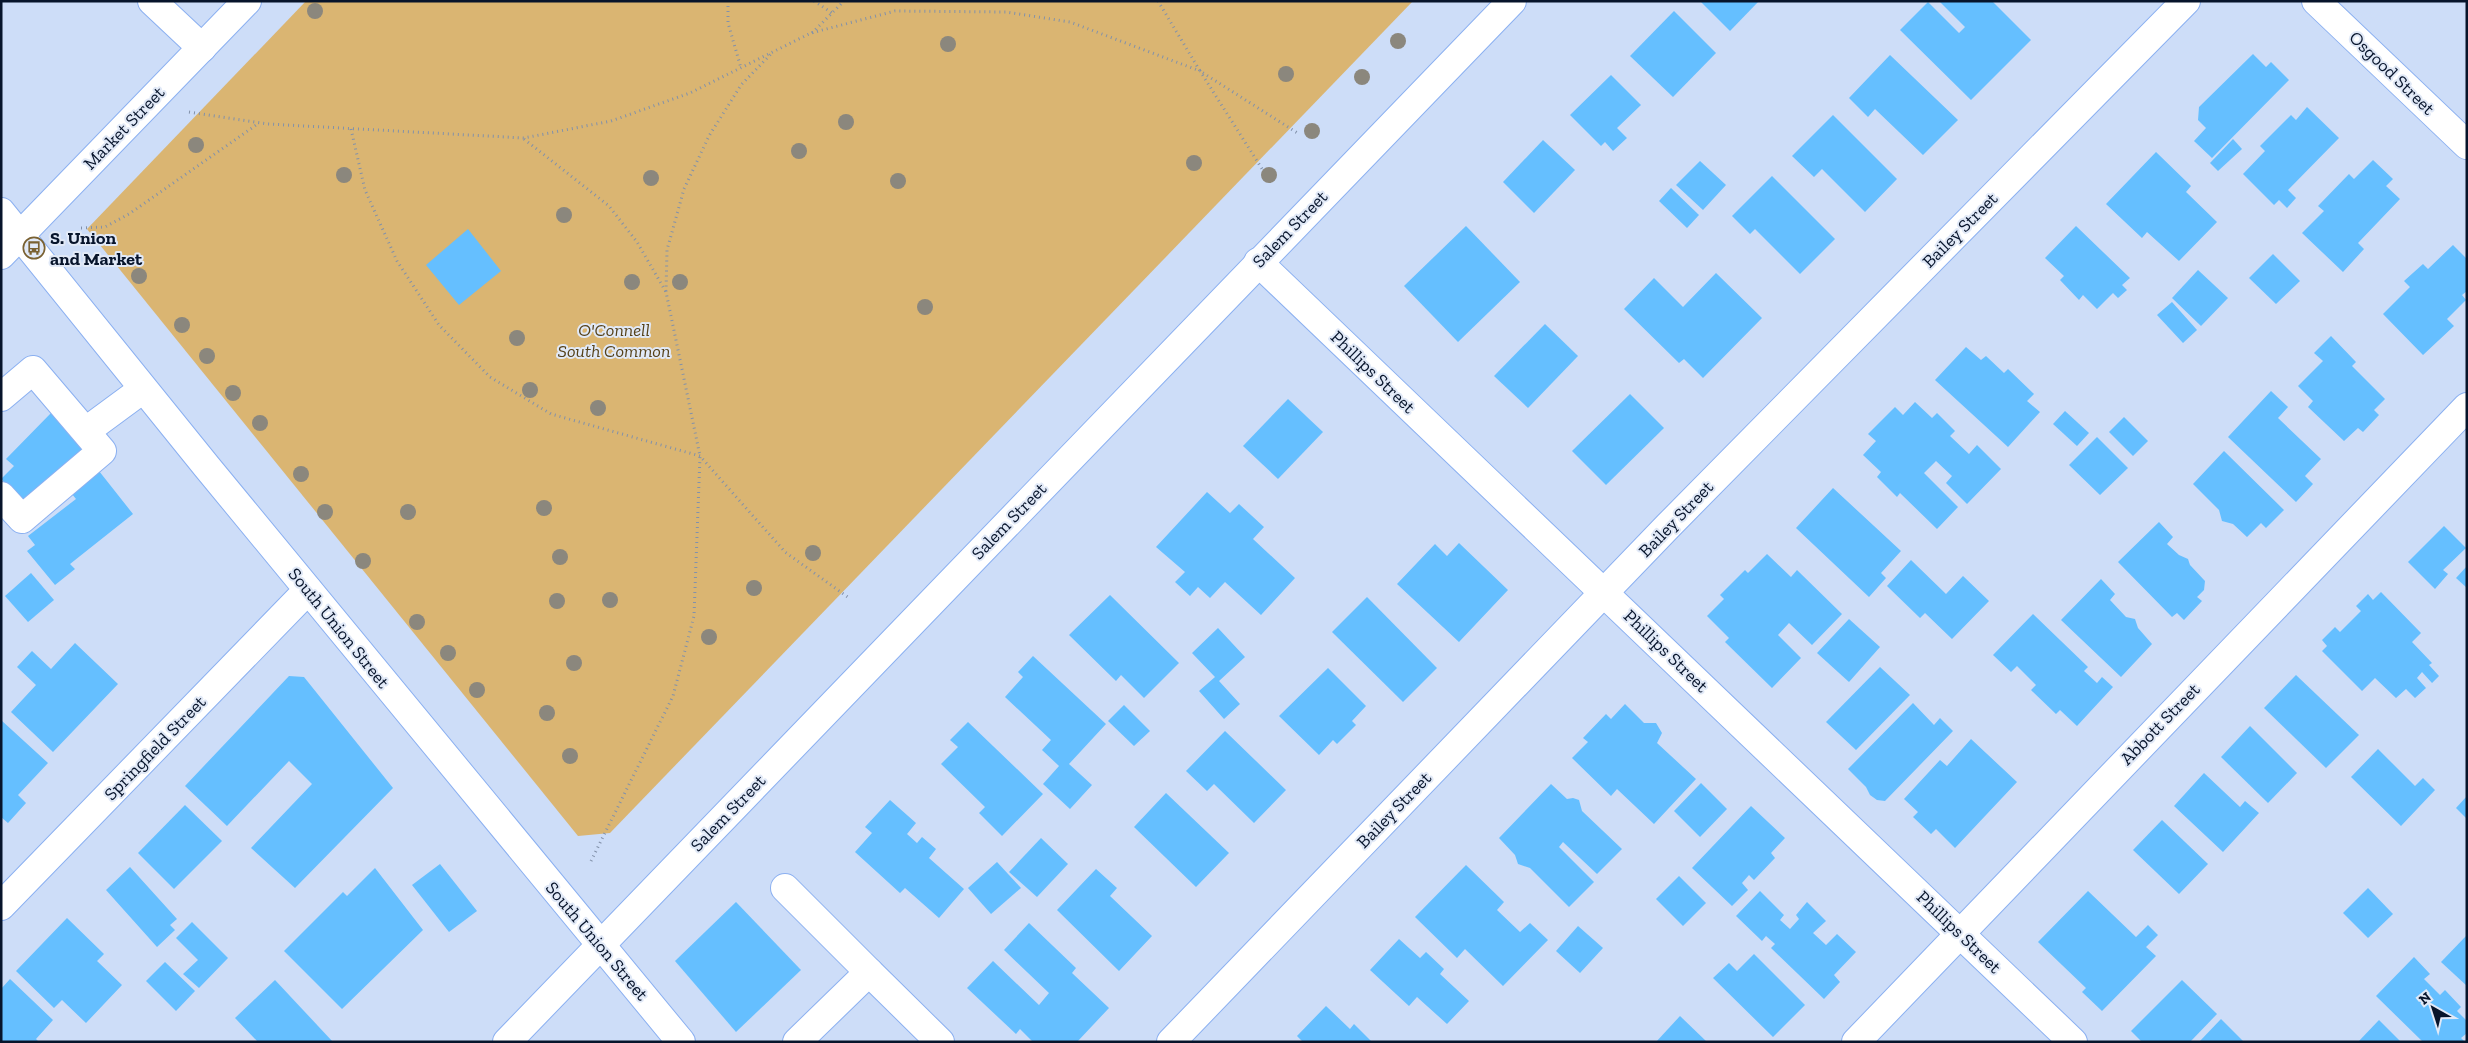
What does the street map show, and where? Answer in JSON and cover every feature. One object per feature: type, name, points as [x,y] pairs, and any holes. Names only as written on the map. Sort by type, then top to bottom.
[{"type":"street","points":[[152,1],[202,48]]},
{"type":"street","name":"Market Street","points":[[1,255],[247,1]]},
{"type":"street","name":"Salem Street","points":[[507,1042],[1512,1]]},
{"type":"street","name":"Bailey Street","points":[[1171,1042],[1605,593],[2186,1]]},
{"type":"street","name":"Osgood Street","points":[[2316,1],[2467,145]]},
{"type":"street","name":"South Union Street","points":[[1,212],[308,590],[681,1042]]},
{"type":"street","name":"Phillips Street","points":[[1258,262],[2074,1042]]},
{"type":"street","points":[[1,397],[33,370],[102,451],[22,519],[1,496]]},
{"type":"street","points":[[86,432],[143,388]]},
{"type":"street","name":"Abbott Street","points":[[1856,1042],[2467,407]]},
{"type":"street","name":"Springfield Street","points":[[1,906],[308,590]]},
{"type":"street","points":[[785,888],[940,1042]]},
{"type":"street","points":[[797,1042],[869,972]]},
{"type":"path","points":[[728,1],[728,23],[741,68]]},
{"type":"path","points":[[814,1],[832,13]]},
{"type":"path","points":[[811,33],[844,1]]},
{"type":"path","points":[[1158,1],[1264,172]]},
{"type":"path","points":[[189,112],[259,123],[524,138],[611,121],[690,93],[811,33],[895,11],[1006,12],[1070,22],[1200,71],[1299,134]]},
{"type":"path","points":[[591,861],[673,696],[694,616],[699,530],[700,456],[666,292],[667,250],[684,189],[709,136],[741,85],[774,52]]},
{"type":"path","points":[[81,228],[105,227],[129,214],[259,123]]},
{"type":"path","points":[[351,129],[365,190],[397,261],[439,325],[490,377],[550,414],[700,456],[784,552],[849,598]]},
{"type":"path","points":[[524,138],[609,206],[637,242],[666,292]]},
{"type":"green space","name":"O'Connell South Common","points":[[306,1],[1413,1],[610,833],[578,836],[87,229]]},
{"type":"building","points":[[1700,1],[1759,1],[1730,31]]},
{"type":"building","points":[[1939,1],[1992,1],[2031,40],[1971,100],[1900,30],[1928,2],[1959,33],[1965,27]]},
{"type":"building","points":[[1674,11],[1716,53],[1673,97],[1630,56]]},
{"type":"building","points":[[2253,54],[2266,67],[2271,62],[2289,80],[2212,158],[2194,141],[2206,128],[2198,120],[2199,107]]},
{"type":"building","points":[[1890,55],[1958,120],[1923,155],[1875,109],[1868,117],[1849,98]]},
{"type":"building","points":[[1611,75],[1641,105],[1617,128],[1627,138],[1613,151],[1605,142],[1601,146],[1570,115]]},
{"type":"building","points":[[2307,107],[2339,138],[2288,190],[2296,198],[2287,208],[2279,200],[2274,205],[2243,174],[2265,151],[2260,146],[2291,115],[2296,120]]},
{"type":"building","points":[[1833,115],[1897,179],[1865,212],[1822,169],[1814,177],[1792,156]]},
{"type":"building","points":[[2233,139],[2242,149],[2218,171],[2210,163]]},
{"type":"building","points":[[1543,140],[1575,170],[1534,213],[1503,182]]},
{"type":"building","points":[[2156,152],[2191,186],[2186,192],[2217,222],[2179,261],[2147,232],[2142,238],[2106,204]]},
{"type":"building","points":[[2373,160],[2393,179],[2386,186],[2400,199],[2358,243],[2364,249],[2343,272],[2302,233],[2324,211],[2318,206],[2349,174],[2354,179]]},
{"type":"building","points":[[1700,161],[1726,185],[1703,210],[1676,185]]},
{"type":"building","points":[[1772,176],[1835,239],[1800,274],[1755,229],[1750,234],[1732,216]]},
{"type":"building","points":[[1671,188],[1699,215],[1687,228],[1659,201]]},
{"type":"building","points":[[1466,226],[1520,282],[1458,342],[1404,286]]},
{"type":"building","points":[[2076,226],[2130,278],[2122,285],[2127,290],[2118,298],[2113,293],[2097,309],[2083,295],[2079,300],[2060,280],[2064,276],[2045,258]]},
{"type":"building","points":[[468,229],[501,271],[459,305],[426,265]]},
{"type":"building","points":[[2453,245],[2467,259],[2467,291],[2462,295],[2466,300],[2447,319],[2454,326],[2423,355],[2383,314],[2410,287],[2404,281],[2423,264],[2428,269]]},
{"type":"building","points":[[2273,254],[2300,281],[2276,304],[2249,278]]},
{"type":"building","points":[[2198,270],[2228,298],[2201,326],[2172,298]]},
{"type":"building","points":[[1716,273],[1762,318],[1703,378],[1684,359],[1679,363],[1624,309],[1654,278],[1683,307]]},
{"type":"building","points":[[2172,302],[2197,330],[2183,343],[2157,315]]},
{"type":"building","points":[[1545,324],[1578,356],[1528,408],[1494,376]]},
{"type":"building","points":[[2331,336],[2356,362],[2352,366],[2385,399],[2374,410],[2379,415],[2363,432],[2358,428],[2344,441],[2308,407],[2313,401],[2298,386],[2323,361],[2314,353]]},
{"type":"building","points":[[1966,347],[1981,360],[1986,356],[2004,373],[2008,369],[2034,394],[2027,401],[2040,412],[2008,447],[1935,380]]},
{"type":"building","points":[[2271,391],[2288,407],[2278,418],[2321,459],[2305,476],[2313,484],[2296,502],[2228,437]]},
{"type":"building","points":[[1630,394],[1664,428],[1606,485],[1572,451]]},
{"type":"building","points":[[1288,399],[1323,432],[1278,479],[1243,446]]},
{"type":"building","points":[[1915,402],[1932,418],[1937,413],[1955,431],[1950,436],[1969,454],[1977,445],[2001,469],[1967,504],[1946,483],[1952,476],[1936,461],[1924,473],[1958,507],[1937,529],[1900,493],[1897,497],[1877,477],[1881,472],[1863,455],[1876,441],[1868,434],[1895,407],[1903,415]]},
{"type":"building","points":[[2065,411],[2089,433],[2077,446],[2053,424]]},
{"type":"building","points":[[51,413],[87,448],[25,502],[1,479],[14,466],[6,459]]},
{"type":"building","points":[[2124,417],[2148,441],[2133,456],[2109,432]]},
{"type":"building","points":[[2097,437],[2128,468],[2100,495],[2069,465]]},
{"type":"building","points":[[2224,451],[2284,510],[2266,528],[2261,523],[2247,537],[2233,524],[2222,521],[2219,510],[2193,484]]},
{"type":"building","points":[[99,471],[133,514],[70,564],[75,569],[55,585],[27,551],[35,545],[28,536],[76,499],[72,494]]},
{"type":"building","points":[[1833,488],[1901,551],[1881,573],[1886,578],[1869,597],[1796,528]]},
{"type":"building","points":[[1207,492],[1230,513],[1239,504],[1264,527],[1253,539],[1295,578],[1261,615],[1225,582],[1210,598],[1198,587],[1190,596],[1175,582],[1185,572],[1156,547]]},
{"type":"building","points":[[2159,522],[2173,537],[2167,544],[2179,555],[2188,559],[2190,565],[2205,581],[2204,590],[2197,597],[2202,601],[2184,620],[2177,613],[2172,617],[2118,562]]},
{"type":"building","points":[[2444,526],[2466,548],[2443,570],[2448,574],[2435,589],[2408,562]]},
{"type":"building","points":[[1459,543],[1508,590],[1459,642],[1397,584],[1435,544],[1447,556]]},
{"type":"building","points":[[1767,554],[1791,577],[1797,570],[1842,614],[1812,645],[1789,623],[1778,635],[1801,658],[1772,688],[1725,642],[1729,638],[1707,616],[1724,599],[1720,595],[1745,570],[1748,573]]},
{"type":"building","points":[[1911,560],[1946,594],[1963,576],[1989,601],[1952,639],[1925,613],[1920,618],[1887,586]]},
{"type":"building","points":[[2467,566],[2467,588],[2456,578]]},
{"type":"building","points":[[31,573],[54,600],[28,622],[5,596]]},
{"type":"building","points":[[2101,579],[2115,594],[2110,600],[2126,617],[2135,619],[2138,628],[2152,644],[2121,677],[2061,620]]},
{"type":"building","points":[[2381,592],[2421,633],[2412,642],[2432,663],[2429,665],[2439,676],[2432,683],[2422,672],[2417,678],[2426,688],[2415,698],[2406,689],[2396,698],[2375,678],[2362,691],[2322,651],[2327,646],[2322,640],[2335,627],[2340,632],[2361,611],[2356,606],[2368,594],[2373,600]]},
{"type":"building","points":[[1110,595],[1179,663],[1144,698],[1121,675],[1116,681],[1069,635]]},
{"type":"building","points":[[1367,597],[1437,668],[1403,702],[1332,632]]},
{"type":"building","points":[[2033,614],[2088,667],[2084,671],[2097,683],[2102,677],[2113,687],[2077,726],[2060,710],[2056,714],[2031,690],[2036,685],[2017,666],[2011,672],[1993,655]]},
{"type":"building","points":[[1849,619],[1880,647],[1849,682],[1817,653]]},
{"type":"building","points":[[1218,628],[1245,657],[1219,681],[1240,704],[1224,719],[1199,691],[1215,677],[1192,653]]},
{"type":"building","points":[[75,643],[118,684],[53,752],[11,712],[36,685],[17,667],[32,651],[51,669]]},
{"type":"building","points":[[1033,656],[1106,724],[1069,764],[1092,785],[1070,809],[1043,784],[1059,766],[1042,750],[1051,740],[1005,697],[1023,677],[1018,672]]},
{"type":"building","points":[[1880,667],[1910,695],[1856,750],[1826,722]]},
{"type":"building","points":[[1328,668],[1366,706],[1352,721],[1356,725],[1337,744],[1333,740],[1319,755],[1279,716]]},
{"type":"building","points":[[2296,675],[2359,735],[2326,768],[2264,708]]},
{"type":"building","points":[[289,676],[304,677],[393,788],[295,888],[251,848],[312,784],[289,761],[227,826],[185,786]]},
{"type":"building","points":[[1913,703],[1934,725],[1940,718],[1953,731],[1885,801],[1877,800],[1870,795],[1866,787],[1848,769]]},
{"type":"building","points":[[1625,704],[1644,723],[1656,723],[1662,733],[1657,743],[1696,779],[1654,824],[1617,789],[1611,796],[1572,758],[1588,742],[1583,738],[1606,714],[1611,719]]},
{"type":"building","points":[[1124,705],[1150,731],[1134,746],[1108,721]]},
{"type":"building","points":[[1,720],[48,763],[18,795],[26,803],[8,823],[1,817]]},
{"type":"building","points":[[968,722],[1043,794],[1002,836],[979,813],[985,807],[941,764],[958,747],[950,740]]},
{"type":"building","points":[[2250,726],[2297,773],[2268,803],[2221,757]]},
{"type":"building","points":[[1225,731],[1286,790],[1254,823],[1214,784],[1207,791],[1186,771]]},
{"type":"building","points":[[1971,739],[2017,782],[1955,848],[1936,829],[1931,834],[1913,817],[1918,812],[1904,799],[1940,760],[1947,766]]},
{"type":"building","points":[[2378,749],[2415,786],[2423,778],[2435,790],[2401,826],[2351,777]]},
{"type":"building","points":[[2204,773],[2240,807],[2245,801],[2259,813],[2223,852],[2174,806]]},
{"type":"building","points":[[1701,783],[1727,809],[1700,837],[1674,811]]},
{"type":"building","points":[[1551,784],[1567,799],[1579,800],[1582,811],[1622,849],[1597,874],[1563,842],[1559,847],[1594,882],[1569,907],[1530,868],[1518,864],[1515,855],[1499,838]]},
{"type":"building","points":[[1166,793],[1229,853],[1196,887],[1134,827]]},
{"type":"building","points":[[2467,796],[2467,819],[2456,808]]},
{"type":"building","points":[[890,800],[916,823],[907,834],[917,843],[922,837],[936,849],[929,858],[964,889],[939,918],[905,888],[900,893],[855,852],[872,833],[865,827]]},
{"type":"building","points":[[185,805],[222,841],[174,889],[138,853]]},
{"type":"building","points":[[1751,806],[1785,838],[1771,853],[1775,858],[1754,880],[1749,875],[1742,883],[1748,890],[1732,906],[1692,868]]},
{"type":"building","points":[[2162,820],[2208,864],[2179,894],[2133,850]]},
{"type":"building","points":[[1041,838],[1068,864],[1037,897],[1009,872]]},
{"type":"building","points":[[997,862],[1021,888],[991,914],[968,888]]},
{"type":"building","points":[[440,864],[477,911],[449,932],[412,885]]},
{"type":"building","points":[[1466,865],[1504,902],[1497,910],[1520,932],[1530,923],[1548,940],[1503,986],[1465,949],[1457,958],[1415,917]]},
{"type":"building","points":[[130,867],[177,919],[170,925],[175,930],[157,947],[106,890]]},
{"type":"building","points":[[375,868],[423,930],[342,1009],[284,951],[343,892],[347,896]]},
{"type":"building","points":[[1096,869],[1117,888],[1110,896],[1152,936],[1119,971],[1057,910]]},
{"type":"building","points":[[1679,876],[1706,903],[1683,926],[1656,899]]},
{"type":"building","points":[[2368,888],[2393,914],[2368,938],[2343,913]]},
{"type":"building","points":[[1760,891],[1784,915],[1780,920],[1790,929],[1799,919],[1796,915],[1807,902],[1826,921],[1813,933],[1826,945],[1837,934],[1856,952],[1834,975],[1840,982],[1824,999],[1771,948],[1775,944],[1766,936],[1762,941],[1736,916]]},
{"type":"building","points":[[2088,891],[2136,937],[2148,925],[2158,935],[2146,947],[2156,956],[2102,1011],[2082,992],[2086,988],[2038,942]]},
{"type":"building","points":[[736,902],[801,970],[736,1032],[675,961]]},
{"type":"building","points":[[67,918],[104,954],[97,961],[122,985],[86,1023],[62,1000],[54,1008],[16,971]]},
{"type":"building","points":[[192,922],[228,958],[199,988],[183,974],[198,960],[176,938]]},
{"type":"building","points":[[1029,923],[1076,968],[1072,973],[1109,1008],[1077,1042],[1033,1042],[1020,1029],[1016,1034],[967,988],[993,961],[1039,1005],[1049,993],[1004,950]]},
{"type":"building","points":[[1578,926],[1603,948],[1580,973],[1556,951]]},
{"type":"building","points":[[2467,935],[2467,986],[2441,962]]},
{"type":"building","points":[[1399,939],[1420,958],[1426,952],[1444,969],[1440,974],[1469,1001],[1447,1024],[1417,997],[1409,1006],[1370,970]]},
{"type":"building","points":[[1754,954],[1805,1005],[1773,1037],[1713,978],[1729,963],[1737,971]]},
{"type":"building","points":[[2414,957],[2430,974],[2424,979],[2440,995],[2445,990],[2461,1007],[2457,1011],[2467,1021],[2467,1033],[2461,1038],[2465,1042],[2423,1042],[2376,996]]},
{"type":"building","points":[[165,962],[195,991],[176,1011],[146,981]]},
{"type":"building","points":[[10,979],[53,1020],[36,1039],[39,1042],[1,1042],[1,989]]},
{"type":"building","points":[[275,980],[333,1042],[258,1042],[235,1018]]},
{"type":"building","points":[[2182,980],[2217,1014],[2190,1042],[2142,1042],[2131,1031]]},
{"type":"building","points":[[1326,1006],[1350,1029],[1354,1024],[1372,1042],[1303,1042],[1297,1036]]},
{"type":"building","points":[[1680,1016],[1707,1042],[1656,1042]]},
{"type":"building","points":[[2221,1019],[2243,1041],[2199,1042]]},
{"type":"building","points":[[2379,1020],[2401,1042],[2358,1042]]},
{"type":"place","name":"S. Union and Market","points":[[34,248]]}]
